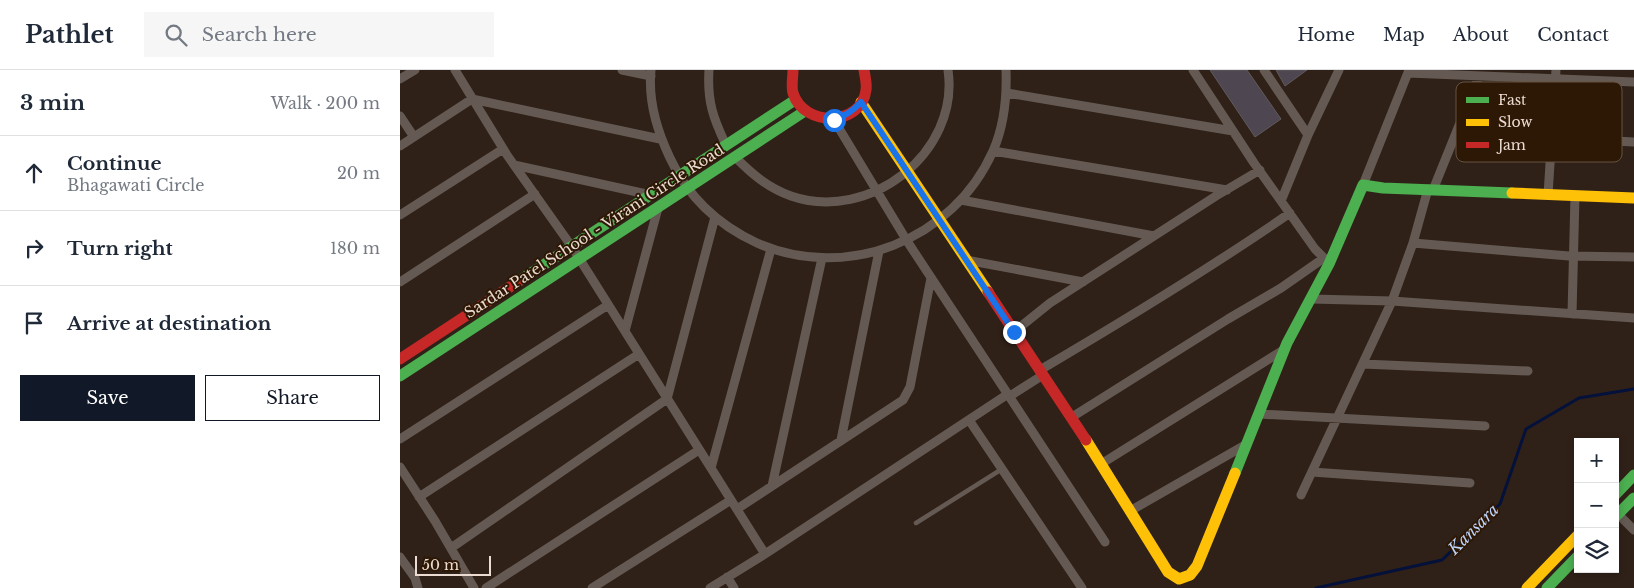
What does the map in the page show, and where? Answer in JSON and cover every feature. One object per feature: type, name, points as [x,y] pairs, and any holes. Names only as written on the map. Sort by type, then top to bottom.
[{"type":"street","points":[[400,79],[414,70]]},
{"type":"street","points":[[455,70],[503,149],[580,259],[765,554]]},
{"type":"street","points":[[622,70],[651,73],[653,108],[660,139],[687,188],[715,217],[742,236],[771,249],[822,258],[842,258],[880,251],[907,240],[939,220],[961,200],[979,177],[993,151],[1002,122],[1007,92],[1006,70]]},
{"type":"street","points":[[709,70],[708,88],[713,118],[726,145]]},
{"type":"street","points":[[793,70],[791,79],[795,100],[805,112],[824,120],[834,120],[854,110],[861,102],[865,93],[868,72]]},
{"type":"street","points":[[735,157],[755,177],[773,188],[793,196],[814,201],[836,202],[857,198],[877,191],[907,172],[926,152],[939,129],[947,104],[948,70]]},
{"type":"street","points":[[1193,70],[1281,201],[1315,249],[1326,261]]},
{"type":"street","points":[[1264,70],[1308,135]]},
{"type":"street","points":[[1281,201],[1336,72]]},
{"type":"street","points":[[861,102],[1072,418],[1168,572],[1179,579],[1186,578],[1193,573],[1197,566],[1285,349],[1311,299],[1326,261],[1363,185],[1409,72],[1479,76],[1556,74],[1634,82]]},
{"type":"street","points":[[1477,82],[1479,76]]},
{"type":"street","points":[[1007,92],[1233,131]]},
{"type":"street","points":[[400,146],[472,99],[660,139]]},
{"type":"street","points":[[400,359],[795,100]]},
{"type":"street","name":"Sardar Patel School - Virani Circle Road","points":[[400,376],[805,112]]},
{"type":"street","points":[[400,116],[414,137]]},
{"type":"street","points":[[834,120],[931,278],[1105,542]]},
{"type":"street","points":[[1302,494],[1392,301],[1431,189],[1456,133]]},
{"type":"street","points":[[400,215],[503,149]]},
{"type":"street","points":[[993,151],[1227,190]]},
{"type":"street","points":[[1548,196],[1550,162]]},
{"type":"street","points":[[514,165],[651,195]]},
{"type":"street","points":[[1014,332],[1050,303],[1260,170]]},
{"type":"street","points":[[1363,185],[1383,188],[1548,196],[1634,198]]},
{"type":"street","points":[[400,282],[534,194]]},
{"type":"street","points":[[1572,314],[1575,196]]},
{"type":"street","points":[[961,200],[1154,236]]},
{"type":"street","points":[[625,331],[658,208]]},
{"type":"street","points":[[710,588],[1042,373],[1237,250],[1290,213]]},
{"type":"street","points":[[451,548],[668,399],[715,217]]},
{"type":"street","points":[[1413,243],[1574,256],[1634,257]]},
{"type":"street","points":[[711,468],[771,249]]},
{"type":"street","points":[[841,440],[880,251]]},
{"type":"street","points":[[772,486],[822,258]]},
{"type":"street","points":[[966,260],[1083,282]]},
{"type":"street","points":[[1072,418],[1228,319],[1326,261]]},
{"type":"street","points":[[737,509],[903,400],[910,387],[931,278]]},
{"type":"street","points":[[1311,299],[1392,301],[1634,318]]},
{"type":"street","points":[[400,439],[608,305]]},
{"type":"street","points":[[481,306],[489,318]]},
{"type":"street","points":[[1101,464],[1285,349]]},
{"type":"street","points":[[419,496],[639,354]]},
{"type":"street","points":[[1362,364],[1528,371]]},
{"type":"street","points":[[1259,414],[1485,426]]},
{"type":"street","points":[[969,420],[1082,588]]},
{"type":"street","points":[[1130,511],[1248,444]]},
{"type":"street","points":[[486,588],[699,450]]},
{"type":"street","points":[[400,467],[474,588]]},
{"type":"street","points":[[1312,472],[1470,483]]},
{"type":"street","points":[[1619,491],[1634,476]]},
{"type":"street","points":[[1619,511],[1634,498]]},
{"type":"street","points":[[592,588],[731,500]]},
{"type":"street","points":[[1619,517],[1634,530]]},
{"type":"street","points":[[1527,588],[1574,539]]},
{"type":"street","points":[[400,557],[415,578],[418,588]]},
{"type":"street","points":[[1540,575],[1549,587],[1574,560]]},
{"type":"street","points":[[727,577],[734,588]]},
{"type":"lane","points":[[916,523],[1002,469]]},
{"type":"building","points":[[1210,70],[1247,70],[1281,119],[1255,137]]},
{"type":"building","points":[[1276,70],[1307,70],[1285,86]]},
{"type":"waterway","name":"Kansara","points":[[1316,588],[1442,560],[1500,504],[1526,429],[1579,398],[1634,389]]},
{"type":"traffic: fast","points":[[519,281],[795,100]]},
{"type":"traffic: fast","points":[[400,376],[805,111]]},
{"type":"traffic: fast","points":[[1235,473],[1287,343],[1329,264],[1363,185],[1383,188],[1512,193]]},
{"type":"traffic: fast","points":[[1619,491],[1634,475]]},
{"type":"traffic: fast","points":[[1619,513],[1634,498]]},
{"type":"traffic: fast","points":[[1547,588],[1574,560]]},
{"type":"traffic: slow","points":[[861,102],[988,292]]},
{"type":"traffic: slow","points":[[1512,193],[1634,198]]},
{"type":"traffic: slow","points":[[1086,440],[1168,572],[1179,579],[1190,575],[1197,566],[1235,473]]},
{"type":"traffic: slow","points":[[1527,588],[1574,539]]},
{"type":"traffic: jam","points":[[793,70],[792,91],[799,104],[808,112],[820,117],[832,118],[844,116],[854,111],[862,102],[866,90],[864,70]]},
{"type":"traffic: jam","points":[[400,359],[519,281]]},
{"type":"traffic: jam","points":[[988,292],[1086,440]]},
{"type":"route","points":[[834,120],[845,116],[861,102],[1014,332]]}]
